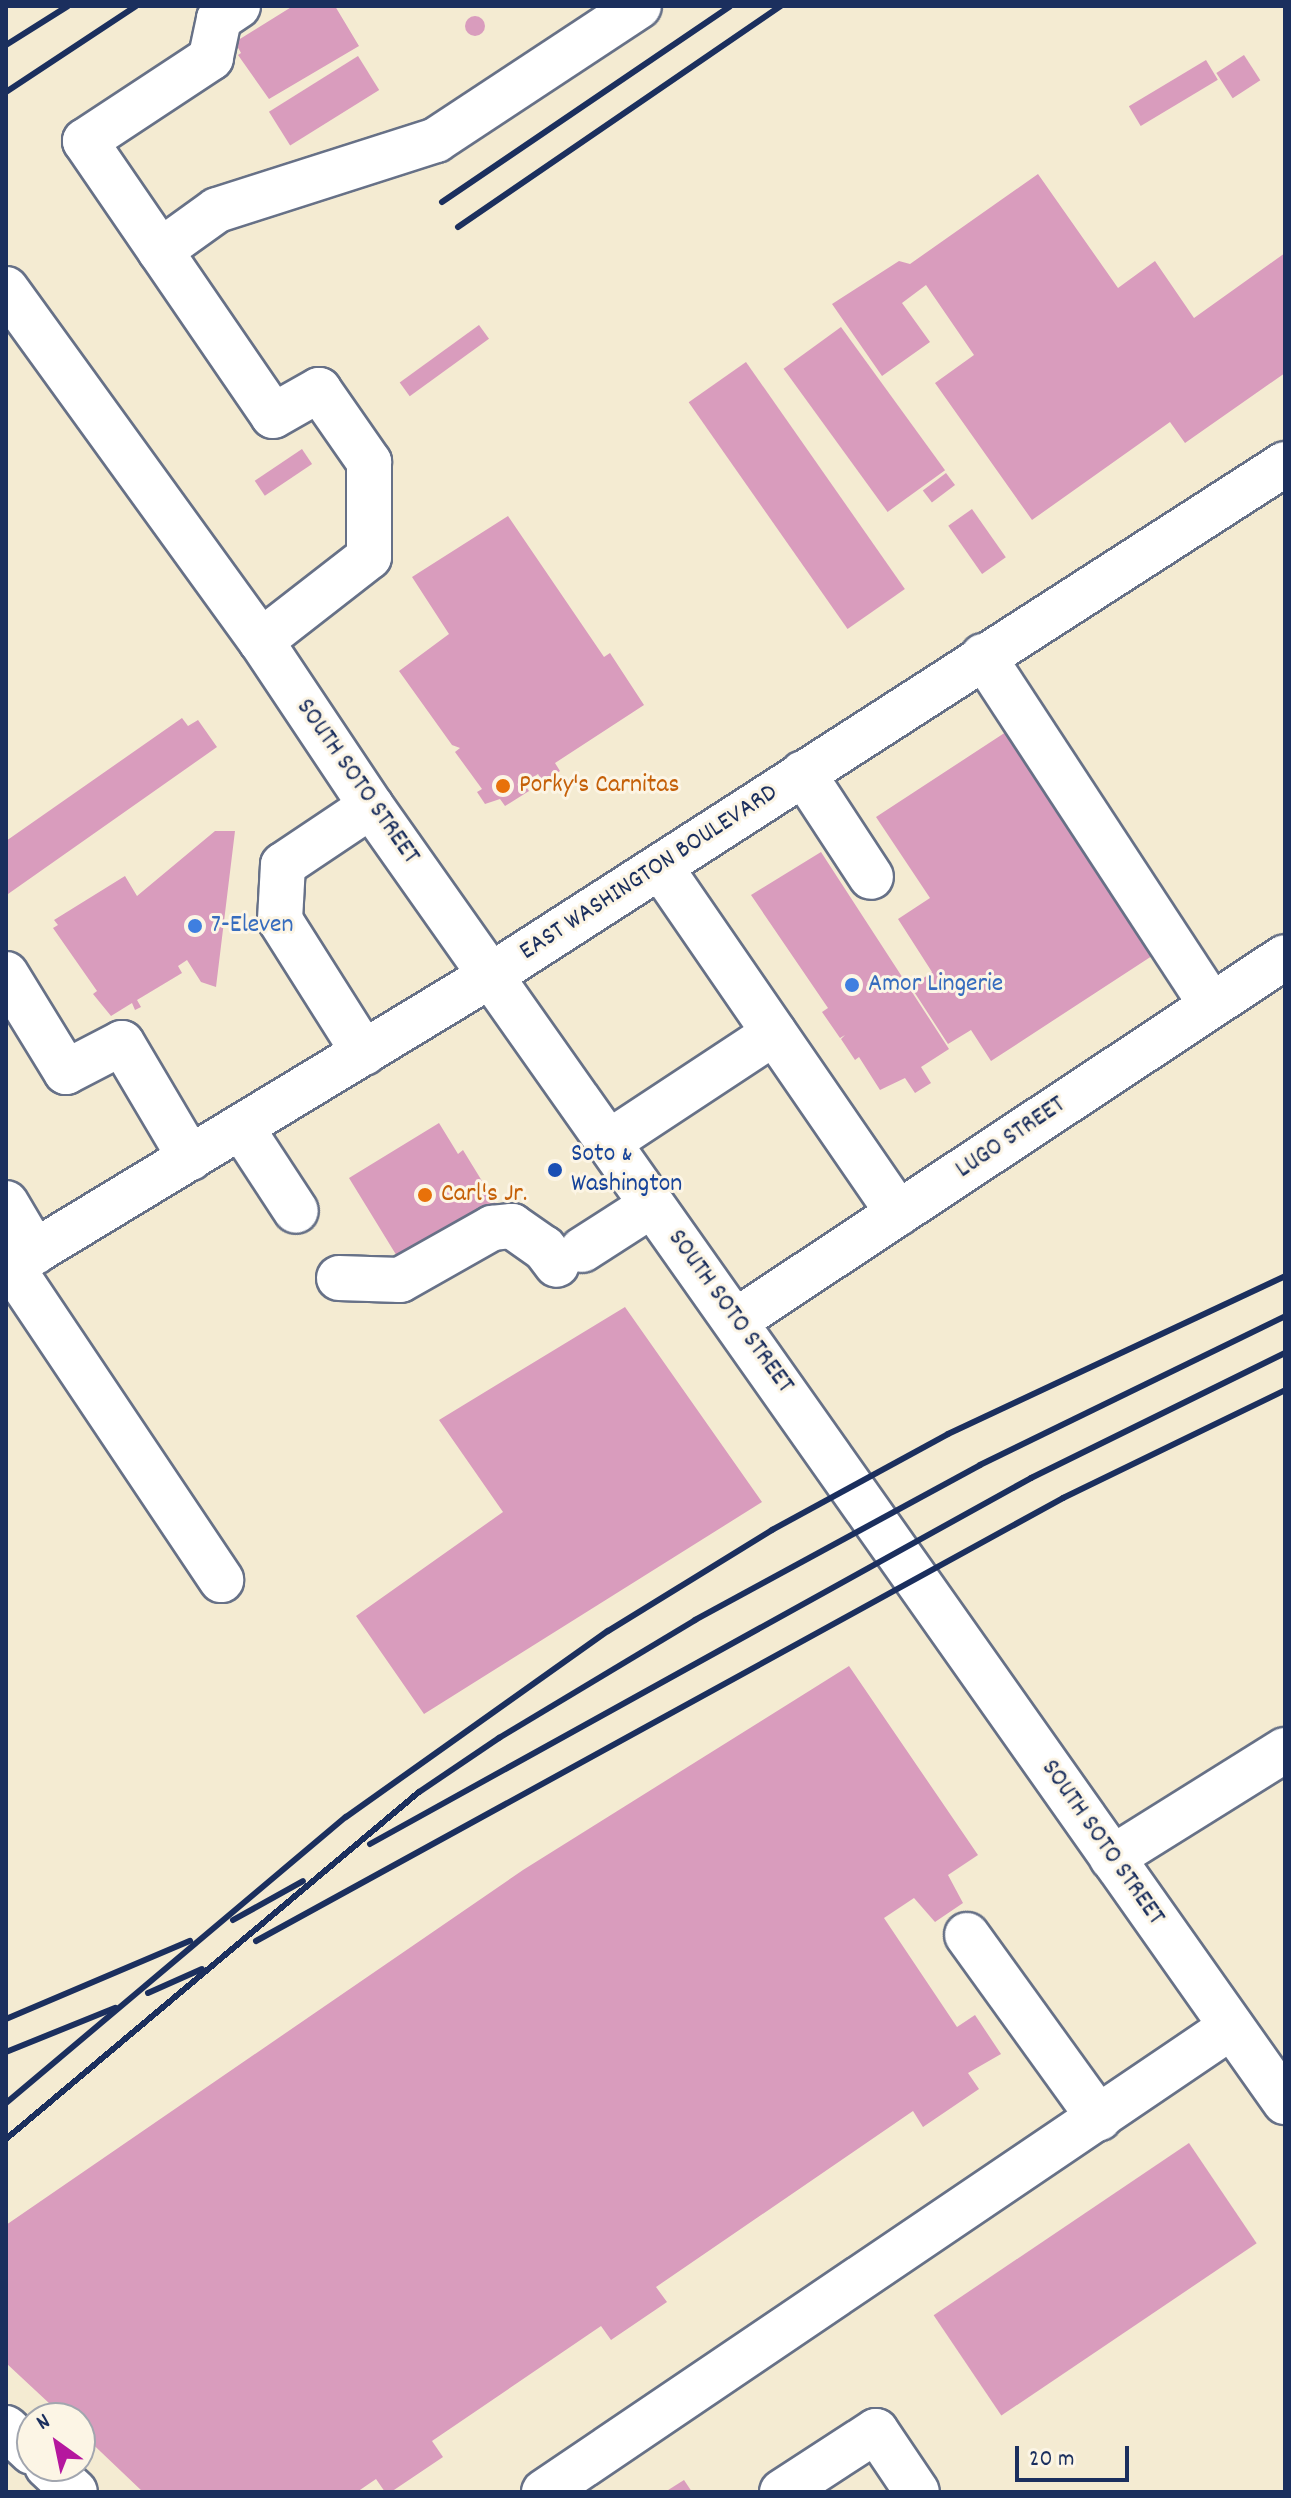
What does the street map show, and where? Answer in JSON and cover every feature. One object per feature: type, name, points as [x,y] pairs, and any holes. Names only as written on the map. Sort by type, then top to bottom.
[{"type":"main road","points":[[238,6],[219,19],[211,58],[85,141],[273,416],[319,390],[369,462],[369,557],[261,641]]},
{"type":"main road","points":[[160,251],[217,210],[436,140],[639,6]]},
{"type":"main road","name":"SOUTH SOTO STREET","points":[[6,289],[261,641],[371,806],[493,974],[652,1205],[737,1320],[1285,2102]]},
{"type":"main road","name":"EAST WASHINGTON BOULEVARD","points":[[18,1262],[493,974],[1285,464]]},
{"type":"main road","points":[[983,656],[1211,1005]]},
{"type":"main road","points":[[803,773],[871,877]]},
{"type":"main road","points":[[364,1053],[280,920],[283,865],[371,806]]},
{"type":"main road","points":[[661,868],[898,1213]]},
{"type":"main road","name":"LUGO STREET","points":[[737,1320],[1285,957]]},
{"type":"main road","points":[[6,974],[66,1072],[122,1043],[190,1158]]},
{"type":"main road","points":[[609,1142],[774,1033]]},
{"type":"main road","points":[[241,1127],[296,1211]]},
{"type":"main road","points":[[6,1203],[18,1262],[221,1580]]},
{"type":"main road","points":[[339,1278],[400,1280],[492,1228],[512,1226],[544,1248],[569,1257],[652,1205]]},
{"type":"main road","points":[[1112,1858],[1285,1750]]},
{"type":"main road","points":[[967,1935],[1099,2118]]},
{"type":"main road","points":[[544,2492],[1231,2027]]},
{"type":"main road","points":[[782,2492],[876,2431],[917,2492]]},
{"type":"building","points":[[293,6],[335,6],[359,46],[269,99],[238,55],[241,53],[235,42]]},
{"type":"building","points":[[475,16],[482,19],[485,26],[482,33],[475,36],[468,33],[465,26],[468,19]]},
{"type":"building","points":[[1244,55],[1260,80],[1233,98],[1216,73]]},
{"type":"building","points":[[358,56],[379,90],[290,146],[269,112]]},
{"type":"building","points":[[1206,60],[1218,80],[1141,126],[1129,106]]},
{"type":"building","points":[[1038,174],[1118,288],[1155,261],[1194,318],[1285,253],[1285,373],[1185,443],[1170,422],[1032,520],[935,383],[974,355],[926,285],[902,303],[930,342],[882,376],[832,304],[899,261],[910,264]]},
{"type":"building","points":[[479,325],[489,339],[410,396],[400,383]]},
{"type":"building","points":[[841,327],[945,470],[888,512],[784,369]]},
{"type":"building","points":[[746,362],[905,589],[848,629],[689,402]]},
{"type":"building","points":[[302,449],[312,464],[265,496],[255,481]]},
{"type":"building","points":[[946,473],[955,485],[932,502],[923,490]]},
{"type":"building","points":[[972,509],[1006,557],[982,574],[948,526]]},
{"type":"building","points":[[508,516],[604,657],[610,653],[644,705],[555,763],[560,771],[543,782],[538,774],[524,783],[529,791],[505,806],[500,799],[485,804],[477,792],[482,789],[455,752],[460,748],[452,745],[399,671],[449,634],[412,577]]},
{"type":"building","points":[[182,718],[188,726],[198,720],[217,747],[8,894],[6,841]]},
{"type":"building","points":[[1009,730],[1155,954],[991,1061],[971,1030],[948,1044],[911,987],[932,972],[898,919],[930,898],[876,817]]},
{"type":"building","points":[[215,831],[235,831],[216,987],[201,982],[187,960],[178,966],[182,973],[137,1000],[141,1007],[135,1010],[132,1003],[111,1016],[93,994],[97,991],[53,928],[58,925],[54,920],[125,876],[137,896]]},
{"type":"building","points":[[821,852],[949,1049],[921,1067],[931,1083],[915,1093],[905,1078],[880,1090],[859,1057],[855,1060],[841,1039],[845,1035],[840,1038],[822,1012],[828,1008],[751,895]]},
{"type":"building","name":"Carl's Jr.","points":[[439,1123],[458,1154],[463,1150],[501,1212],[403,1266],[349,1178]]},
{"type":"building","points":[[625,1307],[762,1502],[424,1714],[356,1616],[503,1512],[439,1420]]},
{"type":"building","points":[[849,1666],[978,1855],[948,1875],[963,1903],[935,1922],[914,1898],[884,1918],[957,2027],[975,2015],[1001,2054],[968,2073],[979,2089],[923,2127],[913,2111],[656,2287],[667,2302],[611,2340],[601,2326],[432,2441],[443,2457],[391,2492],[385,2492],[376,2479],[357,2492],[143,2492],[96,2447],[96,2402],[48,2402],[6,2363],[6,2225],[523,1870]]},
{"type":"building","points":[[1189,2143],[1257,2243],[1001,2416],[934,2315]]},
{"type":"building","points":[[684,2480],[692,2492],[665,2492]]},
{"type":"railway","points":[[6,45],[68,6]]},
{"type":"railway","points":[[6,92],[136,6]]},
{"type":"railway","points":[[442,202],[730,6]]},
{"type":"railway","points":[[458,227],[781,6]]},
{"type":"railway","points":[[6,2103],[346,1817],[608,1631],[772,1530],[948,1434],[1285,1276]]},
{"type":"railway","points":[[6,2139],[419,1792],[499,1738],[695,1620],[980,1465],[1285,1316]]},
{"type":"railway","points":[[370,1844],[1031,1478],[1285,1353]]},
{"type":"railway","points":[[256,1941],[1063,1498],[1285,1390]]},
{"type":"railway","points":[[233,1920],[303,1881]]},
{"type":"railway","points":[[6,2019],[190,1941]]},
{"type":"railway","points":[[148,1993],[202,1969]]},
{"type":"railway","points":[[6,2052],[115,2008]]},
{"type":"place","name":"Porky's Carnitas","points":[[503,786]]},
{"type":"place","name":"7-Eleven","points":[[195,926]]},
{"type":"place","name":"Amor Lingerie","points":[[852,985]]},
{"type":"place","name":"Soto & Washington","points":[[555,1170]]},
{"type":"place","name":"Carl's Jr.","points":[[425,1195]]}]
